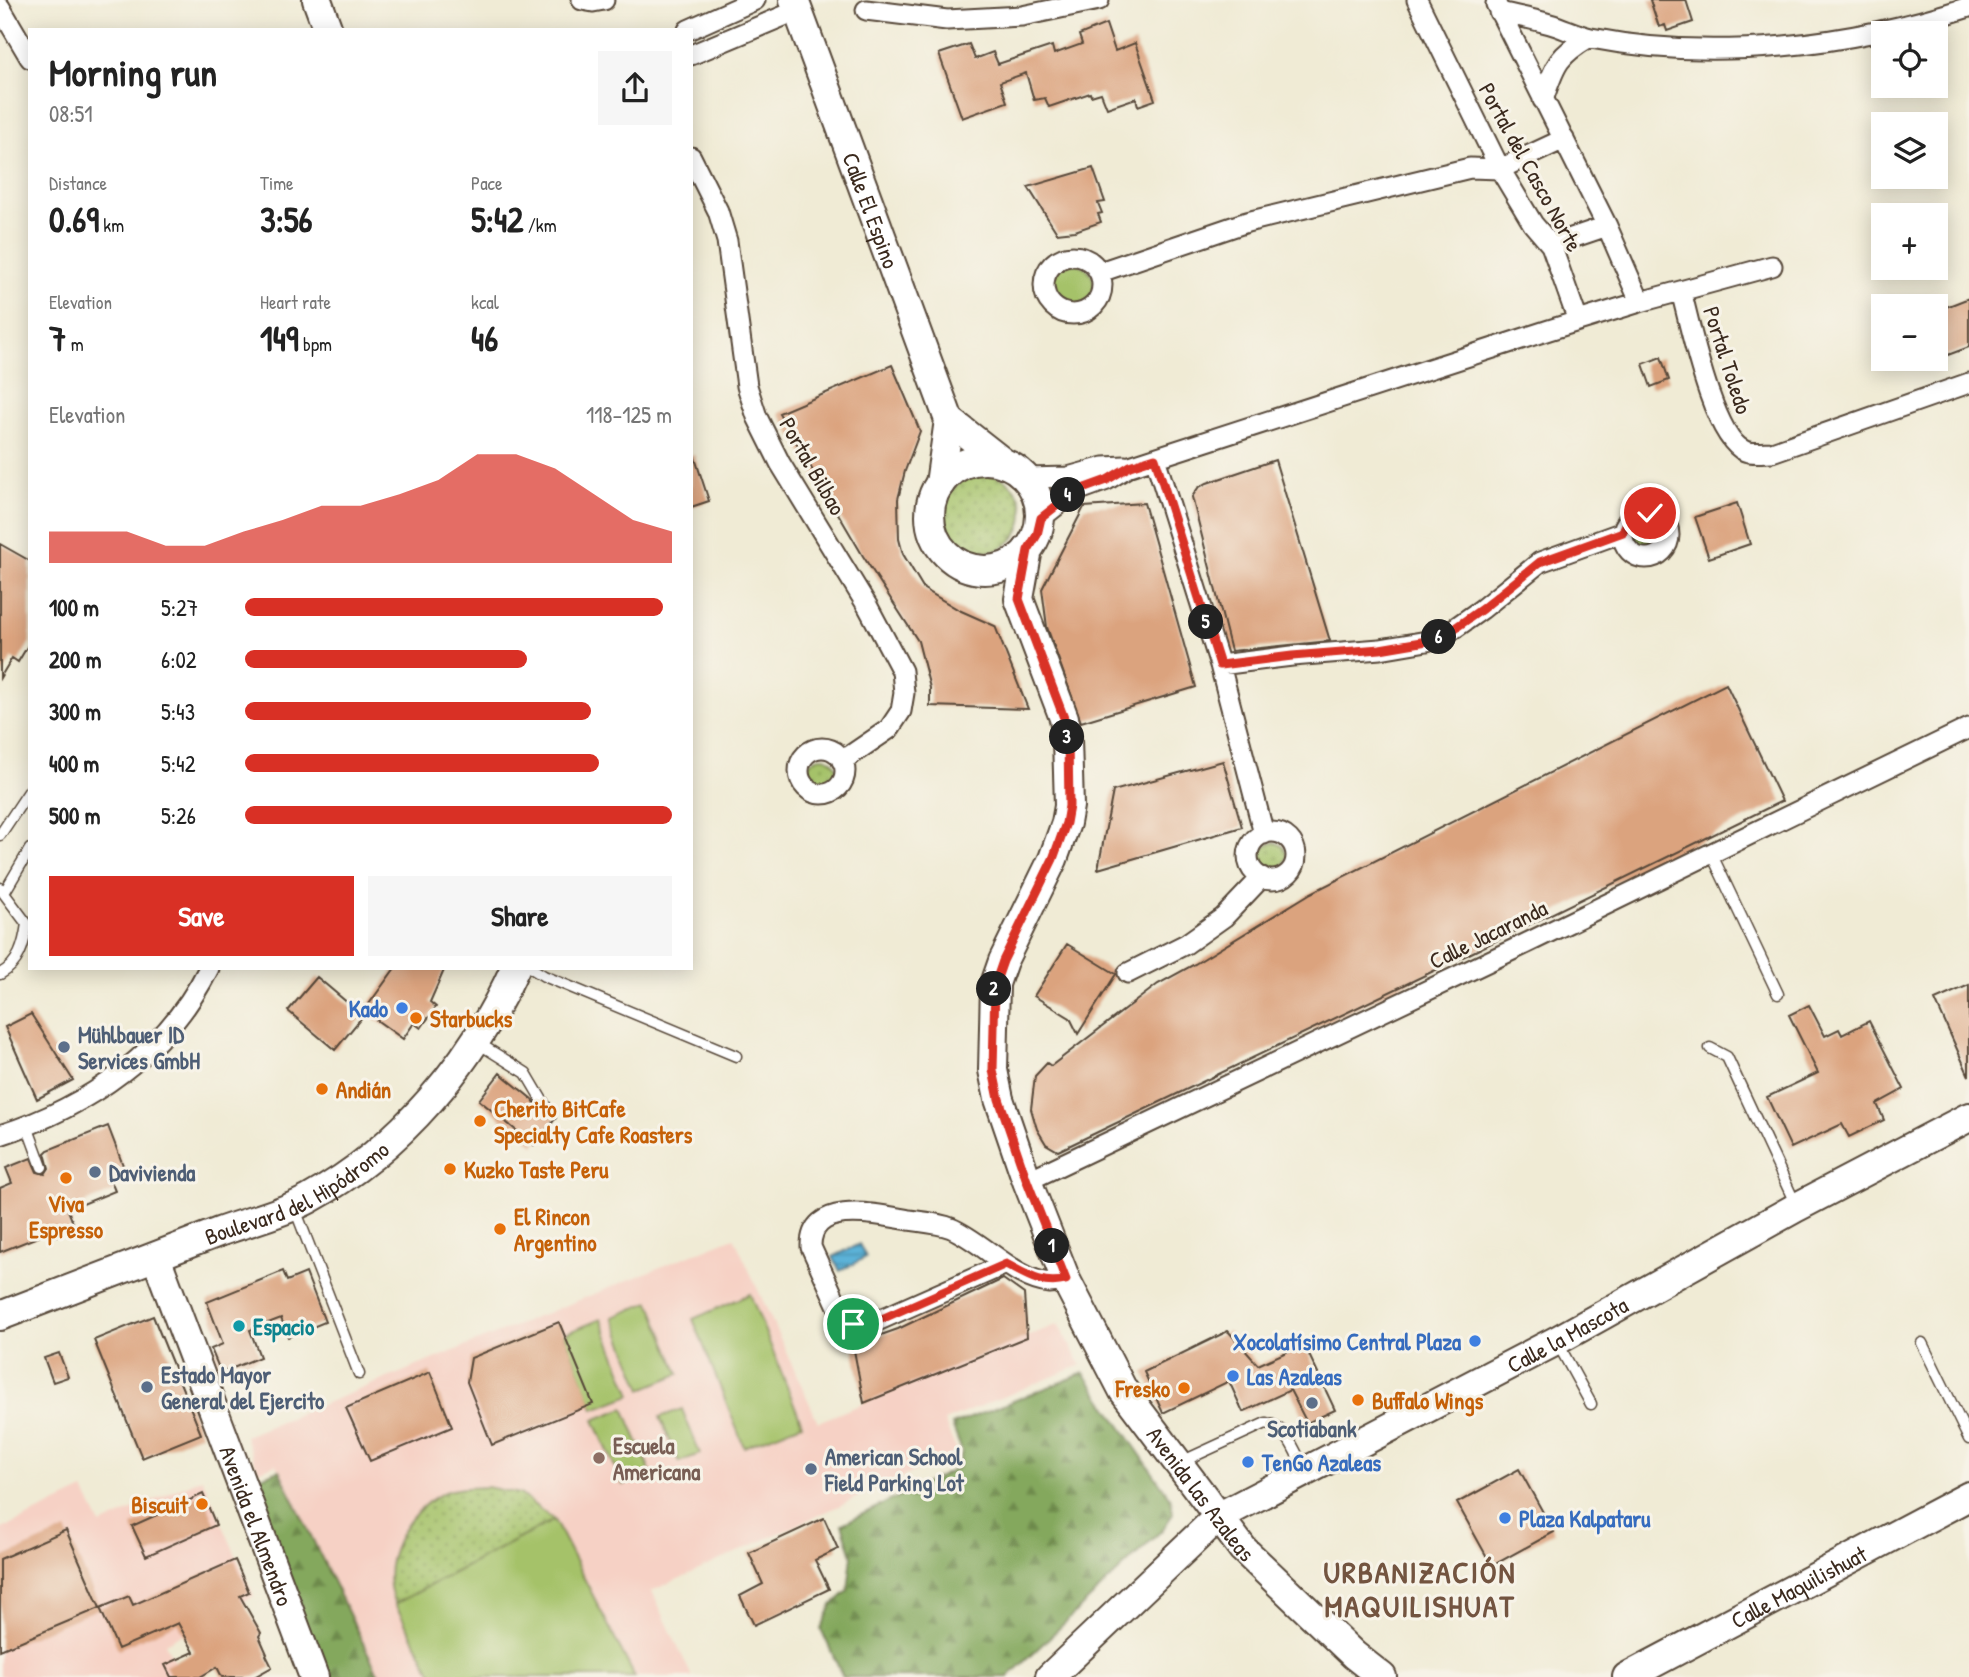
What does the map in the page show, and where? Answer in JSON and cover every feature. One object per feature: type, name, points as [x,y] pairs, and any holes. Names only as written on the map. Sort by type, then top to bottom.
[{"type":"street","points":[[317,0],[327,28]]},
{"type":"street","points":[[582,0],[604,0]]},
{"type":"street","points":[[693,28],[755,0]]},
{"type":"street","points":[[866,10],[947,20],[1022,16],[1099,0]]},
{"type":"street","name":"Portal del Casco Norte","points":[[1417,0],[1500,169],[1533,224],[1550,245],[1578,321]]},
{"type":"street","points":[[693,54],[796,5]]},
{"type":"street","name":"Calle El Espino","points":[[796,5],[949,419],[940,484]]},
{"type":"street","points":[[1497,6],[1588,38],[1655,47],[1735,48],[1805,44],[1882,31],[1969,7]]},
{"type":"street","points":[[1497,6],[1564,139],[1640,302]]},
{"type":"street","points":[[0,7],[28,55]]},
{"type":"street","points":[[711,20],[721,43]]},
{"type":"street","points":[[1543,100],[1555,66],[1567,50],[1588,38]]},
{"type":"street","points":[[1100,272],[1247,222],[1470,168],[1500,169],[1564,139]]},
{"type":"street","name":"Portal Bilbao","points":[[693,161],[718,211],[727,241],[747,386],[757,417],[780,463],[869,607],[902,671],[904,693],[901,711],[889,729],[842,761]]},
{"type":"street","points":[[1550,245],[1606,226]]},
{"type":"street","points":[[1041,518],[1074,492],[1107,480],[1130,466],[1578,321],[1772,266]]},
{"type":"street","name":"Portal Toledo","points":[[1681,291],[1709,393],[1729,438],[1746,452],[1772,453],[1969,383]]},
{"type":"street","points":[[949,419],[1016,471],[1036,493],[1041,518],[1037,535],[1028,550],[1019,599],[944,553],[932,531],[931,507],[940,484],[951,472],[965,464],[981,460],[1016,471],[1068,477],[1104,467],[1130,466]]},
{"type":"street","points":[[1155,458],[1220,665],[1264,834]]},
{"type":"street","points":[[1220,665],[1380,649],[1427,641],[1448,633],[1474,615],[1540,562],[1623,532]]},
{"type":"street","points":[[972,569],[990,570],[1007,566],[1028,550]]},
{"type":"street","name":"Avenida las Azaleas","points":[[1019,599],[1064,718],[1068,740],[1070,789],[1066,823],[1053,859],[1003,961],[993,997],[993,1070],[999,1099],[1027,1181],[1066,1280],[1123,1390],[1243,1549],[1354,1655],[1382,1677]]},
{"type":"street","name":"Calle Jacaranda","points":[[1027,1181],[1969,728]]},
{"type":"street","points":[[1272,832],[1287,837],[1293,843],[1296,859],[1289,873],[1275,879],[1262,877],[1254,871],[1248,857],[1252,843],[1264,834],[1272,832]]},
{"type":"street","points":[[1128,973],[1186,944],[1224,917],[1262,877]]},
{"type":"street","points":[[0,1135],[27,1126],[86,1097],[132,1065],[179,1016],[199,989],[208,970]]},
{"type":"street","name":"Boulevard del Hipódromo","points":[[0,1316],[107,1268],[156,1257],[294,1206],[338,1181],[399,1133],[433,1096],[474,1041],[514,970]]},
{"type":"street","name":"Calle la Mascota","points":[[1050,1677],[1218,1517],[1556,1341],[1797,1207],[1969,1117]]},
{"type":"street","points":[[1006,1264],[868,1325],[853,1324],[841,1312],[811,1247],[811,1238],[812,1232],[825,1220],[841,1213],[863,1212],[952,1228],[1025,1274],[1051,1283],[1066,1280]]},
{"type":"street","name":"Avenida el Almendro","points":[[156,1257],[314,1677]]},
{"type":"street","name":"Calle Maquilishuat","points":[[1627,1677],[1969,1496]]},
{"type":"lane","points":[[0,835],[28,793]]},
{"type":"lane","points":[[0,974],[11,968],[18,956],[24,944],[28,921],[2,890],[28,852]]},
{"type":"lane","points":[[1711,853],[1778,994]]},
{"type":"lane","points":[[534,970],[736,1056]]},
{"type":"lane","points":[[474,1041],[526,1073],[546,1107]]},
{"type":"lane","points":[[1710,1048],[1727,1057],[1797,1207]]},
{"type":"lane","points":[[27,1126],[42,1167]]},
{"type":"lane","points":[[294,1206],[359,1374]]},
{"type":"lane","points":[[1556,1341],[1591,1404]]},
{"type":"lane","points":[[1922,1343],[1969,1439]]},
{"type":"lane","points":[[1178,1463],[1266,1423],[1276,1424],[1283,1430],[1306,1472]]},
{"type":"shaded area","name":"Escuela Americana","points":[[734,1237],[818,1422],[1058,1324],[1081,1365],[944,1421],[957,1452],[652,1591],[692,1677],[380,1677],[276,1464],[258,1471],[245,1436]]},
{"type":"shaded area","points":[[202,1478],[254,1596],[165,1643],[183,1677],[0,1677],[0,1530],[84,1490],[101,1525]]},
{"type":"green space","points":[[1072,263],[1087,270],[1094,285],[1087,300],[1072,307],[1057,300],[1050,285],[1057,270]]},
{"type":"green space","points":[[984,474],[999,477],[1012,485],[1020,498],[1023,513],[1020,528],[1012,541],[999,549],[984,552],[969,549],[956,541],[948,528],[945,513],[948,498],[956,485],[969,477]]},
{"type":"green space","points":[[1646,522],[1655,526],[1659,535],[1655,544],[1646,548],[1637,544],[1633,535],[1637,526]]},
{"type":"green space","points":[[822,757],[828,758],[836,766],[836,778],[828,786],[822,787],[816,786],[808,778],[807,772],[808,766],[816,758]]},
{"type":"green space","points":[[1274,843],[1283,847],[1287,856],[1283,865],[1274,869],[1265,865],[1261,856],[1265,847]]},
{"type":"green space","points":[[750,1294],[802,1424],[744,1447],[693,1319]]},
{"type":"green space","points":[[650,1302],[679,1374],[642,1389],[613,1317]]},
{"type":"green space","points":[[601,1319],[631,1395],[594,1409],[564,1334]]},
{"type":"green space","points":[[1084,1373],[1171,1499],[1173,1514],[1162,1530],[1008,1677],[843,1677],[821,1629],[832,1605],[848,1591],[852,1555],[842,1524],[958,1468],[962,1451],[952,1425]]},
{"type":"green space","points":[[624,1408],[651,1473],[623,1485],[594,1420]]},
{"type":"green space","points":[[682,1409],[700,1454],[679,1462],[660,1417]]},
{"type":"green space","points":[[279,1470],[380,1677],[324,1677],[253,1480]]},
{"type":"green space","points":[[487,1487],[520,1494],[554,1520],[395,1604],[390,1588],[392,1555],[406,1525],[417,1512],[443,1493]]},
{"type":"green space","points":[[554,1520],[635,1677],[434,1677],[395,1604]]},
{"type":"water","points":[[859,1244],[866,1257],[840,1271],[833,1257]]},
{"type":"building","points":[[1650,0],[1686,0],[1693,22],[1667,31],[1665,25],[1659,27]]},
{"type":"building","points":[[1106,24],[1115,51],[1135,43],[1155,100],[1138,106],[1136,98],[1107,108],[1101,93],[1091,96],[1090,93],[1049,107],[1045,98],[1034,100],[1026,73],[1000,82],[1007,102],[962,118],[939,54],[969,44],[975,59],[993,52],[998,64],[1052,46],[1054,54],[1082,44],[1079,35]]},
{"type":"building","points":[[1093,168],[1105,202],[1098,203],[1102,213],[1098,214],[1101,222],[1075,231],[1057,233],[1028,187]]},
{"type":"building","points":[[1969,298],[1969,347],[1948,355],[1948,306]]},
{"type":"building","points":[[1661,357],[1669,380],[1651,387],[1643,364]]},
{"type":"building","points":[[892,365],[920,431],[898,499],[899,539],[903,554],[924,589],[959,610],[995,626],[1028,709],[930,706],[930,688],[918,641],[863,556],[779,413]]},
{"type":"building","points":[[693,455],[694,455],[709,501],[693,506]]},
{"type":"building","points":[[1275,460],[1330,641],[1231,651],[1192,497],[1198,488],[1207,483]]},
{"type":"building","points":[[1144,503],[1196,687],[1081,722],[1047,627],[1042,589],[1084,507]]},
{"type":"building","points":[[1737,503],[1750,544],[1709,558],[1695,517]]},
{"type":"building","points":[[0,544],[28,560],[28,645],[18,662],[12,658],[0,678]]},
{"type":"building","points":[[1726,684],[1782,801],[1058,1151],[1046,1144],[1037,1129],[1031,1109],[1035,1076],[1047,1063],[1051,1066],[1158,984],[1311,893]]},
{"type":"building","points":[[1223,761],[1242,827],[1098,869],[1113,791]]},
{"type":"building","points":[[1067,944],[1116,974],[1078,1034],[1070,1018],[1034,996]]},
{"type":"building","points":[[394,970],[444,970],[430,1002],[436,1007],[421,1028],[414,1023],[403,1039],[364,1011]]},
{"type":"building","points":[[317,977],[363,1016],[335,1050],[288,1011]]},
{"type":"building","points":[[1969,985],[1969,1076],[1935,1000]]},
{"type":"building","points":[[1809,1005],[1825,1036],[1839,1029],[1842,1035],[1869,1021],[1904,1089],[1877,1104],[1884,1120],[1849,1137],[1842,1124],[1791,1148],[1767,1097],[1818,1073],[1789,1015]]},
{"type":"building","points":[[31,1014],[73,1080],[37,1099],[5,1027]]},
{"type":"building","points":[[500,1073],[533,1100],[542,1113],[550,1113],[556,1118],[534,1145],[479,1100]]},
{"type":"building","points":[[108,1126],[124,1168],[108,1174],[115,1191],[68,1210],[73,1223],[69,1224],[71,1230],[57,1236],[55,1230],[0,1252],[0,1188],[12,1183],[6,1168],[31,1158],[37,1172],[45,1174],[49,1168],[45,1153],[48,1150]]},
{"type":"building","name":"Espacio","points":[[283,1271],[287,1281],[306,1273],[325,1322],[288,1337],[281,1318],[250,1330],[260,1357],[221,1373],[211,1349],[223,1344],[207,1302]]},
{"type":"building","points":[[1003,1279],[1024,1294],[1027,1337],[864,1403],[853,1345],[898,1329]]},
{"type":"building","name":"Estado Mayor General del Ejercito","points":[[153,1316],[201,1434],[142,1458],[94,1340]]},
{"type":"building","points":[[559,1322],[593,1404],[492,1445],[467,1382],[471,1358]]},
{"type":"building","name":"Las Azaleas","points":[[1228,1331],[1258,1365],[1304,1344],[1335,1410],[1307,1423],[1290,1390],[1243,1412],[1229,1381],[1163,1413],[1144,1372]]},
{"type":"building","points":[[59,1353],[68,1377],[53,1382],[44,1358]]},
{"type":"building","points":[[430,1372],[452,1427],[370,1461],[346,1408]]},
{"type":"building","name":"Plaza Kalpataru","points":[[1519,1469],[1554,1532],[1492,1566],[1457,1503]]},
{"type":"building","points":[[203,1494],[216,1525],[146,1556],[132,1526]]},
{"type":"building","points":[[824,1518],[838,1549],[815,1560],[829,1589],[754,1625],[740,1596],[763,1584],[749,1553]]},
{"type":"building","points":[[66,1530],[100,1608],[0,1650],[0,1559]]},
{"type":"building","points":[[235,1560],[249,1592],[240,1596],[261,1633],[259,1636],[272,1667],[254,1677],[222,1677],[217,1667],[200,1677],[171,1677],[165,1665],[194,1652],[178,1623],[118,1649],[100,1608],[129,1596],[133,1605]]},
{"type":"place","name":"Kado","points":[[402,1008]]},
{"type":"place","name":"Starbucks","points":[[416,1018]]},
{"type":"place","name":"Mühlbauer ID Services GmbH","points":[[64,1047]]},
{"type":"place","name":"Andián","points":[[322,1089]]},
{"type":"place","name":"Cherito BitCafe Specialty Cafe Roasters","points":[[480,1121]]},
{"type":"place","name":"Kuzko Taste Peru","points":[[450,1169]]},
{"type":"place","name":"Davivienda","points":[[95,1172]]},
{"type":"place","name":"Viva Espresso","points":[[66,1178]]},
{"type":"place","name":"El Rincon Argentino","points":[[500,1229]]},
{"type":"place","name":"Espacio","points":[[239,1326]]},
{"type":"place","name":"Xocolatísimo Central Plaza","points":[[1475,1341]]},
{"type":"place","name":"Las Azaleas","points":[[1233,1376]]},
{"type":"place","name":"Estado Mayor General del Ejercito","points":[[147,1387]]},
{"type":"place","name":"Fresko","points":[[1184,1388]]},
{"type":"place","name":"Buffalo Wings","points":[[1358,1400]]},
{"type":"place","name":"Scotiabank","points":[[1312,1403]]},
{"type":"place","name":"Escuela Americana","points":[[599,1458]]},
{"type":"place","name":"TenGo Azaleas","points":[[1248,1462]]},
{"type":"place","name":"American School Field Parking Lot","points":[[811,1469]]},
{"type":"place","name":"Biscuit","points":[[202,1504]]},
{"type":"place","name":"Plaza Kalpataru","points":[[1505,1518]]},
{"type":"district","name":"URBANIZACIÓN MAQUILISHUAT","points":[[1420,1589]]},
{"type":"route","points":[[853,1324],[868,1325],[1006,1264],[1051,1283],[1066,1280],[1027,1181],[999,1099],[993,1070],[993,997],[998,973],[1053,859],[1069,806],[1068,740],[1064,718],[1019,599],[1028,550],[1037,535],[1041,518],[1074,492],[1107,480],[1130,466],[1155,458],[1220,665],[1248,660],[1380,649],[1427,641],[1448,633],[1540,562],[1623,532],[1625,525],[1635,514],[1650,513]]}]
